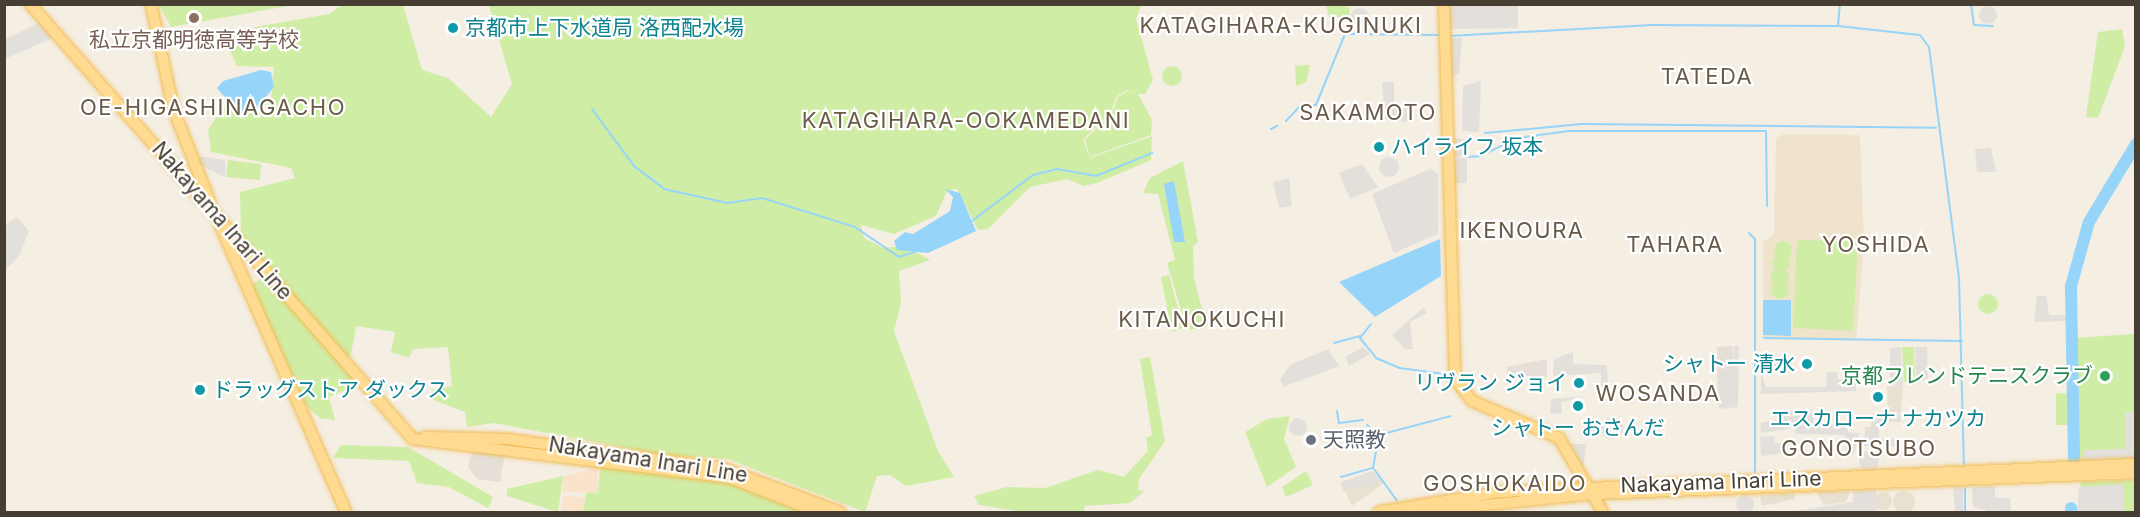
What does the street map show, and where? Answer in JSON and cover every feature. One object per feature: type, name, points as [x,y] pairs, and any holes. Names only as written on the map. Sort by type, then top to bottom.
[{"type":"main road","name":"Nakayama Inari Line","points":[[30,4],[413,439],[730,478],[818,513]]},
{"type":"main road","points":[[151,4],[174,111],[214,212],[346,513]]},
{"type":"main road","points":[[1444,4],[1455,379],[1472,401],[1559,438],[1603,513]]},
{"type":"main road","name":"Nakayama Inari Line","points":[[413,439],[490,437],[722,468],[840,513]]},
{"type":"main road","name":"Nakayama Inari Line","points":[[1380,513],[1472,495],[2136,465]]},
{"type":"main road","name":"Nakayama Inari Line","points":[[1416,513],[1591,490],[2136,473]]},
{"type":"shaded area","points":[[1450,5],[1518,5],[1518,28],[1450,29]]},
{"type":"shaded area","points":[[1984,6],[1992,6],[1997,11],[1995,22],[1984,24],[1979,19],[1979,11]]},
{"type":"shaded area","points":[[1356,8],[1364,8],[1369,13],[1367,24],[1356,26],[1351,21],[1351,13]]},
{"type":"shaded area","points":[[41,22],[55,37],[5,59],[5,39]]},
{"type":"shaded area","points":[[1449,38],[1462,38],[1459,74],[1449,78]]},
{"type":"shaded area","points":[[1481,81],[1479,132],[1462,131],[1463,86]]},
{"type":"shaded area","points":[[1382,82],[1394,82],[1394,108],[1414,109],[1414,123],[1385,119]]},
{"type":"shaded area","points":[[1784,134],[1860,135],[1864,244],[1856,341],[1763,337],[1763,242],[1774,234],[1776,138]]},
{"type":"shaded area","points":[[1451,138],[1466,139],[1466,157],[1452,157]]},
{"type":"shaded area","points":[[1991,148],[1996,172],[1977,172],[1975,149]]},
{"type":"shaded area","points":[[196,156],[225,160],[225,177],[200,165]]},
{"type":"shaded area","points":[[1389,157],[1396,160],[1399,167],[1396,174],[1389,177],[1382,174],[1379,167],[1382,160]]},
{"type":"shaded area","points":[[1452,158],[1467,158],[1467,183],[1452,183]]},
{"type":"shaded area","points":[[1362,164],[1378,187],[1350,199],[1339,173]]},
{"type":"shaded area","points":[[1430,169],[1438,174],[1438,234],[1394,253],[1372,194]]},
{"type":"shaded area","points":[[1289,178],[1292,206],[1279,208],[1273,182]]},
{"type":"shaded area","points":[[17,217],[29,231],[19,256],[5,271],[5,225]]},
{"type":"shaded area","points":[[2037,296],[2046,296],[2049,315],[2066,315],[2066,321],[2034,322]]},
{"type":"shaded area","points":[[1424,307],[1427,313],[1410,322],[1413,349],[1405,349],[1392,335]]},
{"type":"shaded area","points":[[1733,346],[1733,374],[1717,374],[1717,347]]},
{"type":"shaded area","points":[[1734,346],[1739,346],[1738,407],[1719,409],[1717,374],[1733,374]]},
{"type":"shaded area","points":[[1363,347],[1370,354],[1349,366],[1345,357]]},
{"type":"shaded area","points":[[1901,347],[1903,385],[1890,385],[1890,348]]},
{"type":"shaded area","points":[[1915,347],[1927,347],[1928,381],[1916,381]]},
{"type":"shaded area","points":[[1328,349],[1339,366],[1283,387],[1280,379],[1290,365]]},
{"type":"shaded area","points":[[1573,352],[1573,364],[1607,365],[1608,393],[1601,393],[1601,373],[1553,376],[1554,359]]},
{"type":"shaded area","points":[[1761,358],[1789,358],[1789,366],[1761,367]]},
{"type":"shaded area","points":[[1547,359],[1547,377],[1507,376],[1507,367]]},
{"type":"shaded area","points":[[1761,372],[1766,387],[1826,387],[1827,372],[1837,372],[1838,379],[1856,379],[1856,391],[1761,394]]},
{"type":"shaded area","points":[[1903,385],[1901,413],[1888,413],[1887,386]]},
{"type":"shaded area","points":[[1588,396],[1561,402],[1562,413],[1550,414],[1551,399]]},
{"type":"shaded area","points":[[1813,410],[1814,426],[1848,425],[1848,432],[1859,433],[1854,454],[1845,454],[1845,435],[1796,434],[1795,428],[1761,433],[1760,423],[1778,420],[1777,412]]},
{"type":"shaded area","points":[[2125,412],[2135,412],[2135,458],[2083,460],[2083,450],[2126,449]]},
{"type":"shaded area","points":[[1873,413],[1901,414],[1901,422],[1879,422],[1879,439],[1900,439],[1899,447],[1864,446],[1865,427],[1871,427]]},
{"type":"shaded area","points":[[1612,417],[1622,424],[1623,428],[1616,438],[1612,439],[1602,432],[1601,428],[1608,418]]},
{"type":"shaded area","points":[[1298,418],[1304,421],[1307,427],[1304,433],[1298,436],[1292,433],[1289,427],[1292,421]]},
{"type":"shaded area","points":[[1774,436],[1775,444],[1797,440],[1800,451],[1761,456],[1760,437]]},
{"type":"shaded area","points":[[1570,444],[1586,444],[1583,471]]},
{"type":"shaded area","points":[[472,451],[505,453],[500,482],[477,479],[468,467]]},
{"type":"shaded area","points":[[1869,451],[1876,454],[1879,461],[1876,468],[1869,471],[1862,468],[1859,461],[1862,454]]},
{"type":"shaded area","points":[[598,468],[598,493],[563,492],[563,476]]},
{"type":"shaded area","points":[[1372,471],[1385,482],[1352,506],[1341,482]]},
{"type":"shaded area","points":[[1372,471],[1384,482],[1343,491],[1341,483]]},
{"type":"shaded area","points":[[2123,484],[2124,512],[2077,512],[2079,487]]},
{"type":"shaded area","points":[[1995,486],[1995,498],[2010,498],[2011,512],[1993,512],[1989,498],[1992,512],[1973,507],[1972,487]]},
{"type":"shaded area","points":[[1953,487],[1963,487],[1963,512],[1955,512]]},
{"type":"shaded area","points":[[1876,490],[1877,512],[1788,512],[1853,502],[1853,491]]},
{"type":"shaded area","points":[[1851,491],[1845,502],[1824,505],[1816,492]]},
{"type":"shaded area","points":[[1904,491],[1912,494],[1915,502],[1912,510],[1904,513],[1896,510],[1893,502],[1896,494]]},
{"type":"shaded area","points":[[1879,492],[1887,492],[1892,497],[1890,508],[1879,510],[1874,505],[1874,497]]},
{"type":"shaded area","points":[[1795,493],[1795,499],[1762,506],[1760,495]]},
{"type":"shaded area","points":[[1741,495],[1749,495],[1754,500],[1752,511],[1741,513],[1736,508],[1736,500]]},
{"type":"shaded area","points":[[563,496],[585,497],[583,512],[561,512]]},
{"type":"green space","name":"私立京都明徳高等学校","points":[[288,4],[288,6],[171,27],[159,5]]},
{"type":"green space","points":[[342,5],[403,5],[422,70],[448,78],[491,117],[512,84],[489,5],[1141,5],[1136,19],[1153,80],[1145,94],[1138,94],[1152,120],[1151,135],[1090,157],[1085,140],[1112,113],[1118,97],[1128,91],[1136,95],[1128,90],[1117,96],[1110,113],[1083,140],[1090,158],[1152,136],[1151,160],[1097,183],[1084,186],[1067,179],[1030,187],[988,229],[978,230],[957,189],[947,191],[936,216],[894,234],[861,225],[864,238],[883,248],[905,246],[930,260],[899,271],[901,303],[894,331],[938,451],[954,477],[906,486],[890,475],[877,476],[865,512],[728,459],[664,455],[494,423],[467,427],[465,412],[431,399],[432,390],[452,386],[448,347],[413,349],[409,358],[391,352],[395,332],[356,326],[351,355],[341,357],[360,384],[329,397],[335,420],[320,418],[305,405],[251,286],[269,272],[241,235],[240,192],[295,178],[291,168],[211,152],[208,130],[223,106],[257,111],[271,99],[274,67],[237,66],[222,33],[329,14]]},
{"type":"green space","points":[[1326,5],[1349,7],[1350,17],[1329,17]]},
{"type":"green space","points":[[2122,29],[2125,46],[2098,118],[2086,117],[2098,32]]},
{"type":"green space","points":[[1310,65],[1306,82],[1296,86],[1295,66]]},
{"type":"green space","points":[[1172,66],[1179,69],[1182,76],[1179,83],[1172,86],[1165,83],[1162,76],[1165,69]]},
{"type":"green space","points":[[228,160],[261,164],[260,180],[226,177]]},
{"type":"green space","points":[[1183,161],[1198,242],[1193,246],[1194,279],[1207,327],[1187,330],[1167,263],[1175,260],[1158,194],[1143,193],[1150,178]]},
{"type":"green space","points":[[1797,240],[1853,241],[1858,246],[1853,331],[1793,328]]},
{"type":"green space","points":[[1783,241],[1789,244],[1792,250],[1789,256],[1783,259],[1777,256],[1774,250],[1777,244]]},
{"type":"green space","points":[[1781,254],[1787,257],[1790,263],[1787,269],[1781,272],[1775,269],[1772,263],[1775,257]]},
{"type":"green space","points":[[1780,268],[1786,271],[1789,277],[1786,283],[1780,286],[1774,283],[1771,277],[1774,271]]},
{"type":"green space","points":[[1169,275],[1183,328],[1172,332],[1161,277]]},
{"type":"green space","points":[[1780,281],[1786,284],[1789,290],[1786,296],[1780,299],[1774,296],[1771,290],[1774,284]]},
{"type":"green space","points":[[1984,294],[1992,294],[1998,300],[1998,308],[1992,314],[1984,314],[1978,308],[1978,300]]},
{"type":"green space","name":"京都フレンドテニスクラブ","points":[[2135,334],[2135,458],[2082,460],[2077,451],[2072,338]]},
{"type":"green space","points":[[1902,347],[1914,347],[1915,382],[1904,382]]},
{"type":"green space","points":[[1150,357],[1165,441],[1139,479],[1138,490],[1144,491],[1130,503],[1085,506],[1084,512],[1024,512],[979,505],[974,496],[1007,487],[1045,488],[1098,470],[1124,477],[1148,451],[1146,438],[1152,435],[1140,359]]},
{"type":"green space","points":[[2056,393],[2069,394],[2069,425],[2056,425]]},
{"type":"green space","points":[[1290,416],[1284,439],[1296,467],[1267,487],[1245,432],[1267,419]]},
{"type":"green space","points":[[341,445],[408,447],[493,497],[488,508],[449,487],[417,483],[409,461],[333,458]]},
{"type":"green space","points":[[600,466],[729,483],[803,512],[583,512],[586,493],[598,493]]},
{"type":"green space","points":[[1306,471],[1313,485],[1286,497],[1282,487]]},
{"type":"green space","points":[[563,476],[558,512],[507,496],[507,489]]},
{"type":"green space","points":[[2135,480],[2135,512],[2077,512],[2081,482]]},
{"type":"water","points":[[261,70],[271,72],[274,87],[253,113],[238,113],[217,88],[223,81]]},
{"type":"water","points":[[1174,181],[1185,242],[1174,242],[1164,184]]},
{"type":"water","points":[[945,189],[960,193],[976,231],[928,253],[897,250],[894,241],[905,232],[913,234],[950,211],[953,197]]},
{"type":"water","points":[[1440,239],[1441,276],[1375,317],[1339,282]]},
{"type":"water","points":[[1763,300],[1791,300],[1791,336],[1763,335]]},
{"type":"waterway","points":[[1838,26],[1840,4]]},
{"type":"waterway","points":[[1971,4],[1974,25],[1993,26]]},
{"type":"waterway","points":[[1448,36],[1648,25],[1838,26],[1920,35],[1929,47],[1959,278],[1964,464]]},
{"type":"waterway","points":[[1286,121],[1299,107],[1316,105],[1345,34],[1438,35]]},
{"type":"waterway","points":[[592,109],[634,166],[664,189],[727,203],[762,198],[855,227],[899,257],[921,250]]},
{"type":"waterway","points":[[1485,133],[1582,124],[1936,128]]},
{"type":"waterway","points":[[1271,129],[1277,126]]},
{"type":"waterway","points":[[1468,157],[1481,156],[1516,138],[1569,131],[1766,131],[1767,206]]},
{"type":"waterway","points":[[2074,460],[2071,286],[2089,222],[2136,144]]},
{"type":"waterway","points":[[972,221],[1033,175],[1057,169],[1096,176],[1152,153]]},
{"type":"waterway","points":[[1749,233],[1755,239],[1755,338]]},
{"type":"waterway","points":[[1371,324],[1360,338],[1376,358],[1399,368],[1445,374]]},
{"type":"waterway","points":[[1334,343],[1360,336]]},
{"type":"waterway","points":[[1755,338],[1755,472]]},
{"type":"waterway","points":[[1764,338],[1962,341]]},
{"type":"waterway","points":[[1337,411],[1339,423],[1363,420]]},
{"type":"waterway","points":[[1341,477],[1373,468],[1379,435],[1451,416]]},
{"type":"waterway","points":[[1367,425],[1378,435]]},
{"type":"waterway","points":[[1374,469],[1397,501]]},
{"type":"waterway","points":[[1965,488],[1965,512]]},
{"type":"place","name":"私立京都明徳高等学校","points":[[194,18]]},
{"type":"place","name":"京都市上下水道局 洛西配水場","points":[[453,28]]},
{"type":"place","name":"ハイライフ 坂本","points":[[1379,147]]},
{"type":"place","name":"シャトー 清水","points":[[1807,364]]},
{"type":"place","name":"京都フレンドテニスクラブ","points":[[2105,376]]},
{"type":"place","name":"リヴラン ジョイ","points":[[1579,383]]},
{"type":"place","name":"ドラッグストア ダックス","points":[[200,390]]},
{"type":"place","name":"エスカローナ ナカツカ","points":[[1878,397]]},
{"type":"place","name":"シャトー おさんだ","points":[[1578,406]]},
{"type":"place","name":"天照教","points":[[1311,440]]},
{"type":"district","name":"KATAGIHARA-KUGINUKI","points":[[1281,26]]},
{"type":"district","name":"TATEDA","points":[[1707,77]]},
{"type":"district","name":"OE-HIGASHINAGACHO","points":[[213,108]]},
{"type":"district","name":"SAKAMOTO","points":[[1368,113]]},
{"type":"district","name":"KATAGIHARA-OOKAMEDANI","points":[[966,121]]},
{"type":"district","name":"IKENOURA","points":[[1522,231]]},
{"type":"district","name":"TAHARA","points":[[1675,245]]},
{"type":"district","name":"YOSHIDA","points":[[1876,245]]},
{"type":"district","name":"KITANOKUCHI","points":[[1202,320]]},
{"type":"district","name":"WOSANDA","points":[[1658,394]]},
{"type":"district","name":"GONOTSUBO","points":[[1859,449]]},
{"type":"district","name":"GOSHOKAIDO","points":[[1505,484]]}]
